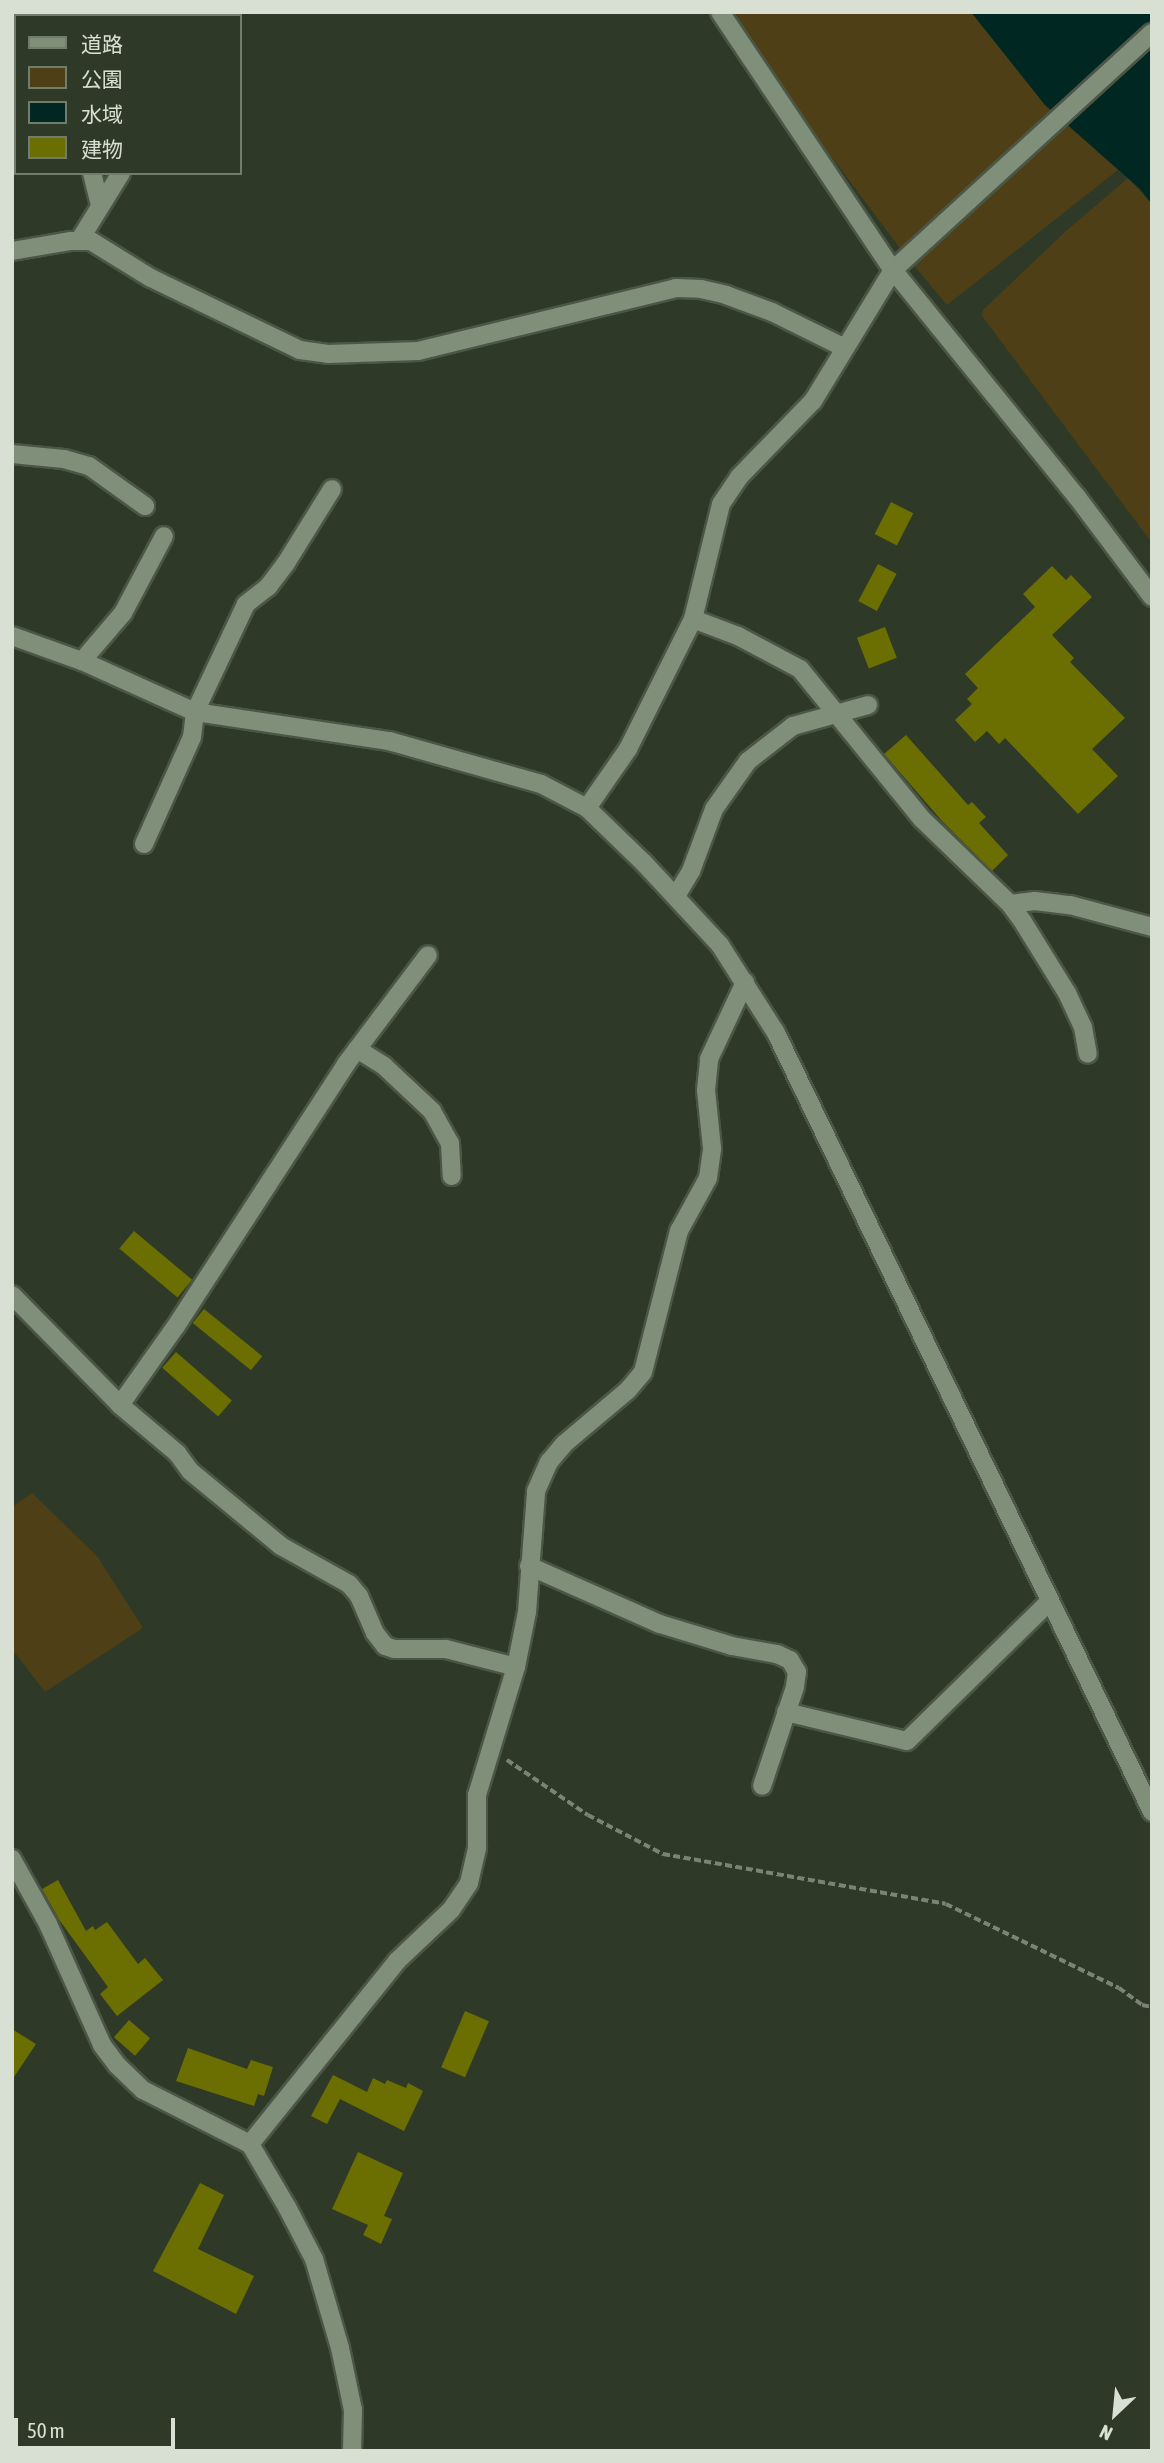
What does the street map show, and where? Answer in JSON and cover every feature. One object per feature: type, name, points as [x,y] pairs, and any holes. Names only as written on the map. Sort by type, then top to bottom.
[{"type":"street","points":[[720,12],[899,266],[1152,597]]},
{"type":"street","points":[[587,808],[628,748],[693,619],[721,504],[739,477],[813,401],[899,266],[1152,33]]},
{"type":"street","points":[[92,175],[100,206]]},
{"type":"street","points":[[79,241],[120,175]]},
{"type":"street","points":[[12,251],[91,241],[151,278],[300,350],[328,354],[418,351],[676,288],[701,289],[737,299],[772,312],[845,348]]},
{"type":"street","points":[[12,454],[64,459],[89,466],[145,506]]},
{"type":"street","points":[[144,844],[192,737],[195,712],[246,604],[268,587],[280,571],[332,489]]},
{"type":"street","points":[[82,661],[123,613],[164,536]]},
{"type":"street","points":[[693,619],[738,636],[800,669],[922,820],[1010,904],[1068,993],[1083,1027],[1088,1054]]},
{"type":"street","points":[[12,636],[82,661],[195,712],[390,741],[541,785],[587,808],[676,897],[720,945],[776,1033],[1152,1812]]},
{"type":"street","points":[[676,897],[691,872],[714,809],[748,761],[793,726],[868,705]]},
{"type":"street","points":[[1010,904],[1035,901],[1070,905],[1152,928]]},
{"type":"street","points":[[120,1405],[176,1326],[357,1049],[428,955]]},
{"type":"street","points":[[250,2144],[397,1961],[451,1910],[469,1883],[477,1848],[477,1795],[516,1667],[527,1612],[536,1490],[549,1462],[564,1444],[628,1390],[643,1372],[679,1231],[708,1178],[712,1148],[706,1090],[709,1059],[745,982]]},
{"type":"street","points":[[357,1049],[400,1079],[432,1111],[450,1143],[452,1176]]},
{"type":"street","points":[[12,1295],[120,1405],[177,1453],[190,1471],[281,1546],[349,1584],[359,1596],[374,1633],[385,1646],[394,1650],[446,1649],[516,1667]]},
{"type":"street","points":[[529,1566],[660,1624],[790,1660],[797,1672],[762,1786]]},
{"type":"street","points":[[786,1712],[907,1741],[1050,1601]]},
{"type":"street","points":[[12,1858],[48,1924],[102,2045],[117,2065],[143,2090],[250,2144],[314,2259],[340,2348],[353,2410],[352,2451]]},
{"type":"path","points":[[490,1750],[588,1815],[663,1854],[946,1904],[1119,1988],[1142,2005],[1152,2007]]},
{"type":"green space","points":[[733,12],[971,12],[1045,105],[1118,170],[947,305],[899,247],[801,116]]},
{"type":"green space","points":[[1128,178],[1152,204],[1152,543],[982,316],[983,310],[1067,230]]},
{"type":"green space","points":[[32,1493],[97,1556],[143,1628],[45,1692],[12,1649],[12,1507]]},
{"type":"water","points":[[971,12],[1152,12],[1152,204],[1139,188],[1045,105]]},
{"type":"building","points":[[891,502],[913,513],[897,545],[875,534]]},
{"type":"building","points":[[878,564],[897,574],[877,611],[858,601]]},
{"type":"building","points":[[1052,566],[1066,580],[1071,575],[1092,597],[1052,635],[1074,658],[1070,662],[1125,718],[1092,749],[1118,776],[1078,814],[1005,738],[999,744],[987,731],[975,742],[955,720],[972,704],[967,699],[978,688],[965,674],[1035,607],[1023,594]]},
{"type":"building","points":[[885,627],[897,658],[869,669],[857,638]]},
{"type":"building","points":[[906,735],[968,805],[972,802],[986,817],[979,823],[1008,855],[992,871],[942,821],[884,754]]},
{"type":"building","points":[[134,1231],[192,1280],[177,1297],[119,1249]]},
{"type":"building","points":[[204,1309],[262,1356],[251,1370],[193,1323]]},
{"type":"building","points":[[176,1352],[232,1401],[218,1416],[162,1368]]},
{"type":"building","points":[[58,1880],[86,1931],[93,1926],[95,1930],[107,1922],[138,1964],[145,1958],[163,1980],[117,2016],[100,1994],[108,1987],[60,1921],[42,1889]]},
{"type":"building","points":[[465,2011],[489,2021],[465,2077],[441,2067]]},
{"type":"building","points":[[129,2020],[150,2038],[135,2056],[114,2037]]},
{"type":"building","points":[[12,2029],[36,2044],[12,2080]]},
{"type":"building","points":[[188,2048],[247,2069],[251,2060],[273,2067],[264,2096],[258,2094],[254,2106],[176,2081]]},
{"type":"building","points":[[333,2075],[367,2092],[373,2078],[385,2084],[387,2080],[406,2088],[408,2083],[423,2091],[404,2131],[340,2099],[327,2124],[311,2116]]},
{"type":"building","points":[[358,2152],[403,2173],[384,2216],[392,2219],[381,2244],[363,2235],[368,2225],[332,2209]]},
{"type":"building","points":[[200,2183],[224,2195],[198,2249],[254,2276],[236,2314],[153,2271]]}]
